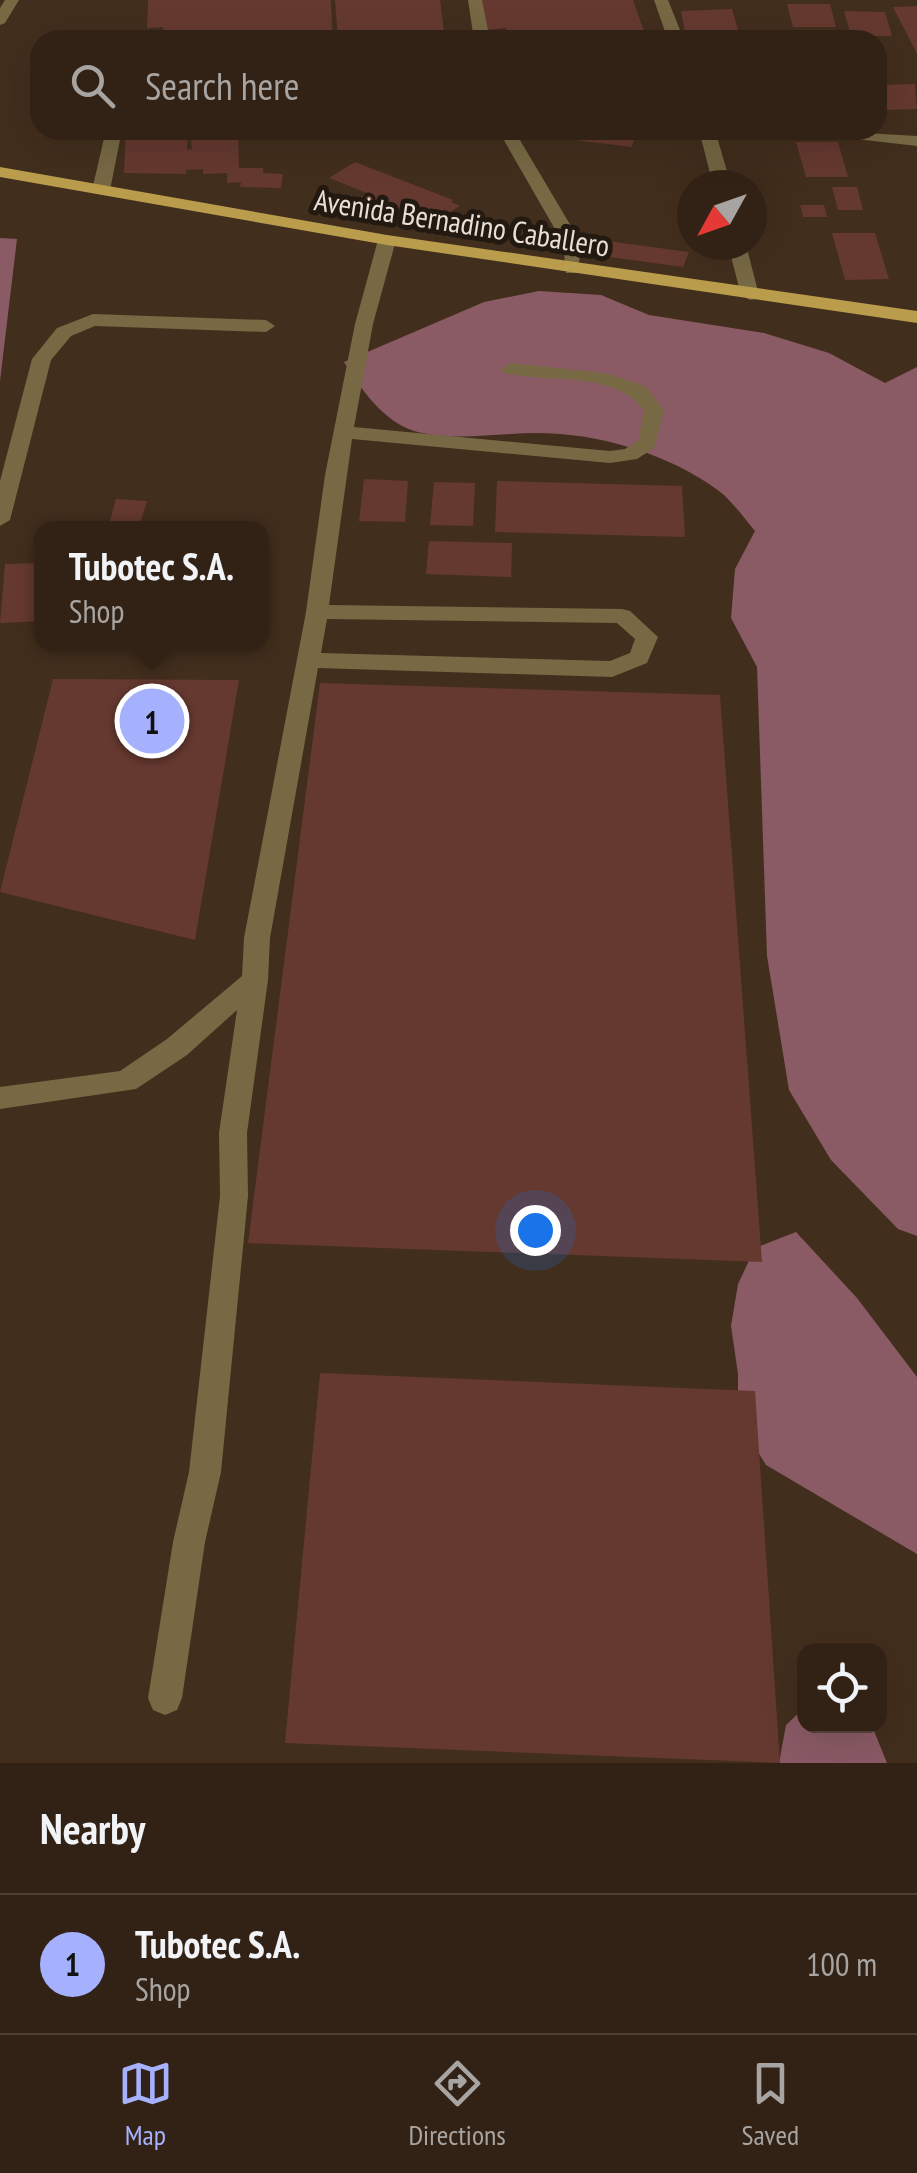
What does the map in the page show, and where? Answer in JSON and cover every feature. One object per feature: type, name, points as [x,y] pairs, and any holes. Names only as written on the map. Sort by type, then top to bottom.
[{"type":"main road","name":"Avenida Bernadino Caballero","points":[[0,172],[387,240],[917,317]]},
{"type":"street","points":[[0,20],[12,0]]},
{"type":"street","points":[[475,0],[480,30]]},
{"type":"street","points":[[661,0],[672,30]]},
{"type":"street","points":[[887,138],[917,141]]},
{"type":"street","points":[[101,190],[112,140]]},
{"type":"street","points":[[512,140],[572,243],[572,268]]},
{"type":"street","points":[[710,140],[718,170]]},
{"type":"street","points":[[166,1698],[189,1542],[204,1472],[234,1196],[234,1134],[257,938],[318,612],[364,324],[387,240]]},
{"type":"street","points":[[741,260],[750,294]]},
{"type":"street","points":[[0,520],[42,360],[64,332],[93,320],[266,326]]},
{"type":"street","points":[[345,432],[610,457],[630,455],[647,444],[654,410],[638,390],[598,377],[511,369]]},
{"type":"street","points":[[309,660],[612,669],[638,658],[646,637],[622,616],[318,612]]},
{"type":"street","points":[[0,1098],[126,1081],[177,1047],[255,980]]},
{"type":"shaded area","points":[[0,238],[17,239],[0,381]]},
{"type":"shaded area","points":[[539,291],[601,295],[649,315],[764,333],[829,353],[885,383],[917,367],[917,1236],[898,1229],[831,1160],[789,1090],[767,956],[757,667],[731,618],[735,569],[755,531],[719,491],[700,478],[632,448],[560,434],[460,436],[414,431],[382,412],[344,362],[484,302]]},
{"type":"shaded area","points":[[796,1232],[857,1298],[917,1377],[917,1554],[766,1465],[738,1420],[738,1374],[731,1326],[738,1284],[755,1248]]},
{"type":"shaded area","points":[[797,1715],[797,1733],[875,1733],[887,1763],[779,1763],[786,1725]]},
{"type":"building","points":[[148,0],[331,0],[332,30],[147,28]]},
{"type":"building","points":[[335,0],[440,0],[444,30],[337,30]]},
{"type":"building","points":[[480,0],[633,0],[644,30],[506,28],[486,30]]},
{"type":"building","points":[[787,4],[830,4],[836,27],[793,27]]},
{"type":"building","points":[[917,6],[917,54],[893,7]]},
{"type":"building","points":[[732,9],[738,30],[685,30],[681,11]]},
{"type":"building","points":[[844,11],[885,12],[892,36],[887,36],[887,30],[849,30]]},
{"type":"building","points":[[915,84],[917,109],[887,110],[887,85]]},
{"type":"building","points":[[126,140],[188,140],[187,150],[192,149],[191,140],[238,140],[239,168],[263,168],[263,173],[283,174],[281,188],[240,187],[241,182],[227,183],[227,173],[203,174],[203,169],[186,170],[186,174],[124,173]]},
{"type":"building","points":[[574,140],[634,140],[632,147]]},
{"type":"building","points":[[796,142],[838,142],[848,177],[806,177]]},
{"type":"building","points":[[355,162],[460,206],[428,225],[338,211],[367,193],[329,178]]},
{"type":"building","points":[[832,187],[857,187],[863,210],[838,210]]},
{"type":"building","points":[[800,205],[824,205],[827,217],[803,217]]},
{"type":"building","points":[[832,233],[875,233],[889,279],[845,280]]},
{"type":"building","points":[[592,239],[677,250],[677,260],[686,260],[683,267],[587,254]]},
{"type":"building","points":[[364,479],[408,481],[405,522],[359,521]]},
{"type":"building","points":[[497,481],[682,486],[685,537],[495,532]]},
{"type":"building","points":[[434,482],[475,483],[473,526],[430,525]]},
{"type":"building","points":[[116,499],[147,501],[141,521],[110,521]]},
{"type":"building","points":[[429,541],[512,543],[511,577],[426,574]]},
{"type":"building","points":[[34,563],[34,621],[0,623],[5,564]]},
{"type":"building","points":[[53,679],[239,680],[195,940],[0,892]]},
{"type":"building","points":[[320,683],[720,695],[762,1262],[248,1243]]},
{"type":"building","points":[[320,1373],[755,1391],[780,1763],[285,1743]]},
{"type":"place","name":"Tubotec S.A.","points":[[152,721]]}]
